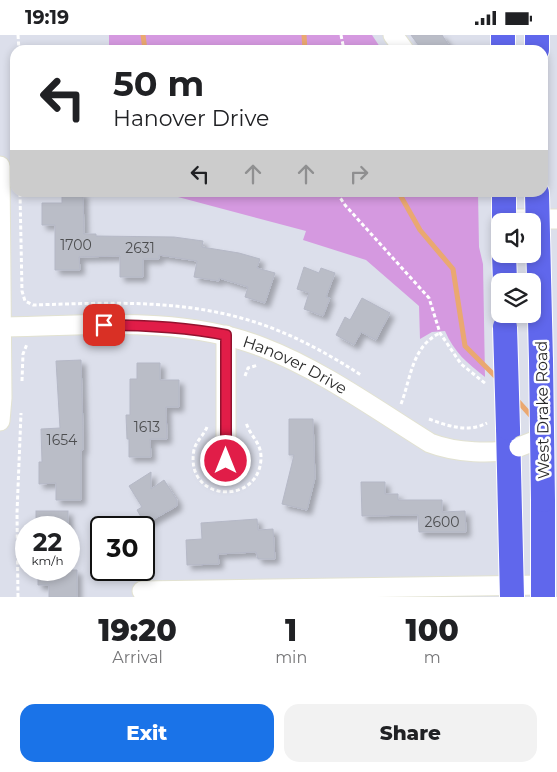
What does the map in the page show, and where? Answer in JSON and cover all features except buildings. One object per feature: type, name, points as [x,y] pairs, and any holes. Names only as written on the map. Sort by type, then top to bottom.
[{"type":"main road","points":[[504,197],[504,213]]},
{"type":"main road","name":"West Drake Road","points":[[539,197],[547,219],[541,361],[543,591]]},
{"type":"main road","points":[[505,323],[512,442],[512,591]]},
{"type":"street","points":[[0,166],[0,421]]},
{"type":"street","name":"Hanover Drive","points":[[1,327],[156,325],[192,328],[226,335],[282,355],[319,374],[394,421],[444,449],[542,438]]},
{"type":"street","points":[[226,335],[226,461]]},
{"type":"street","points":[[142,591],[543,591]]},
{"type":"path","points":[[339,197],[429,298],[440,333],[461,364],[484,382]]},
{"type":"path","points":[[394,421],[408,387],[416,356],[427,339],[440,333]]},
{"type":"path","points":[[17,513],[18,597]]},
{"type":"shaded area","points":[[109,35],[372,35],[379,45],[109,45]]},
{"type":"shaded area","points":[[178,197],[478,197],[479,247],[483,264],[485,377],[462,357],[445,331],[432,332],[420,339],[419,306],[366,260],[303,240],[306,231]]},
{"type":"waterway","points":[[143,35],[144,45]]},
{"type":"waterway","points":[[304,35],[305,45]]},
{"type":"waterway","points":[[401,197],[420,230],[453,269],[465,346],[498,379]]},
{"type":"waterway","points":[[516,399],[533,418]]},
{"type":"route","points":[[104,325],[156,325],[192,328],[226,335],[226,461]]}]
